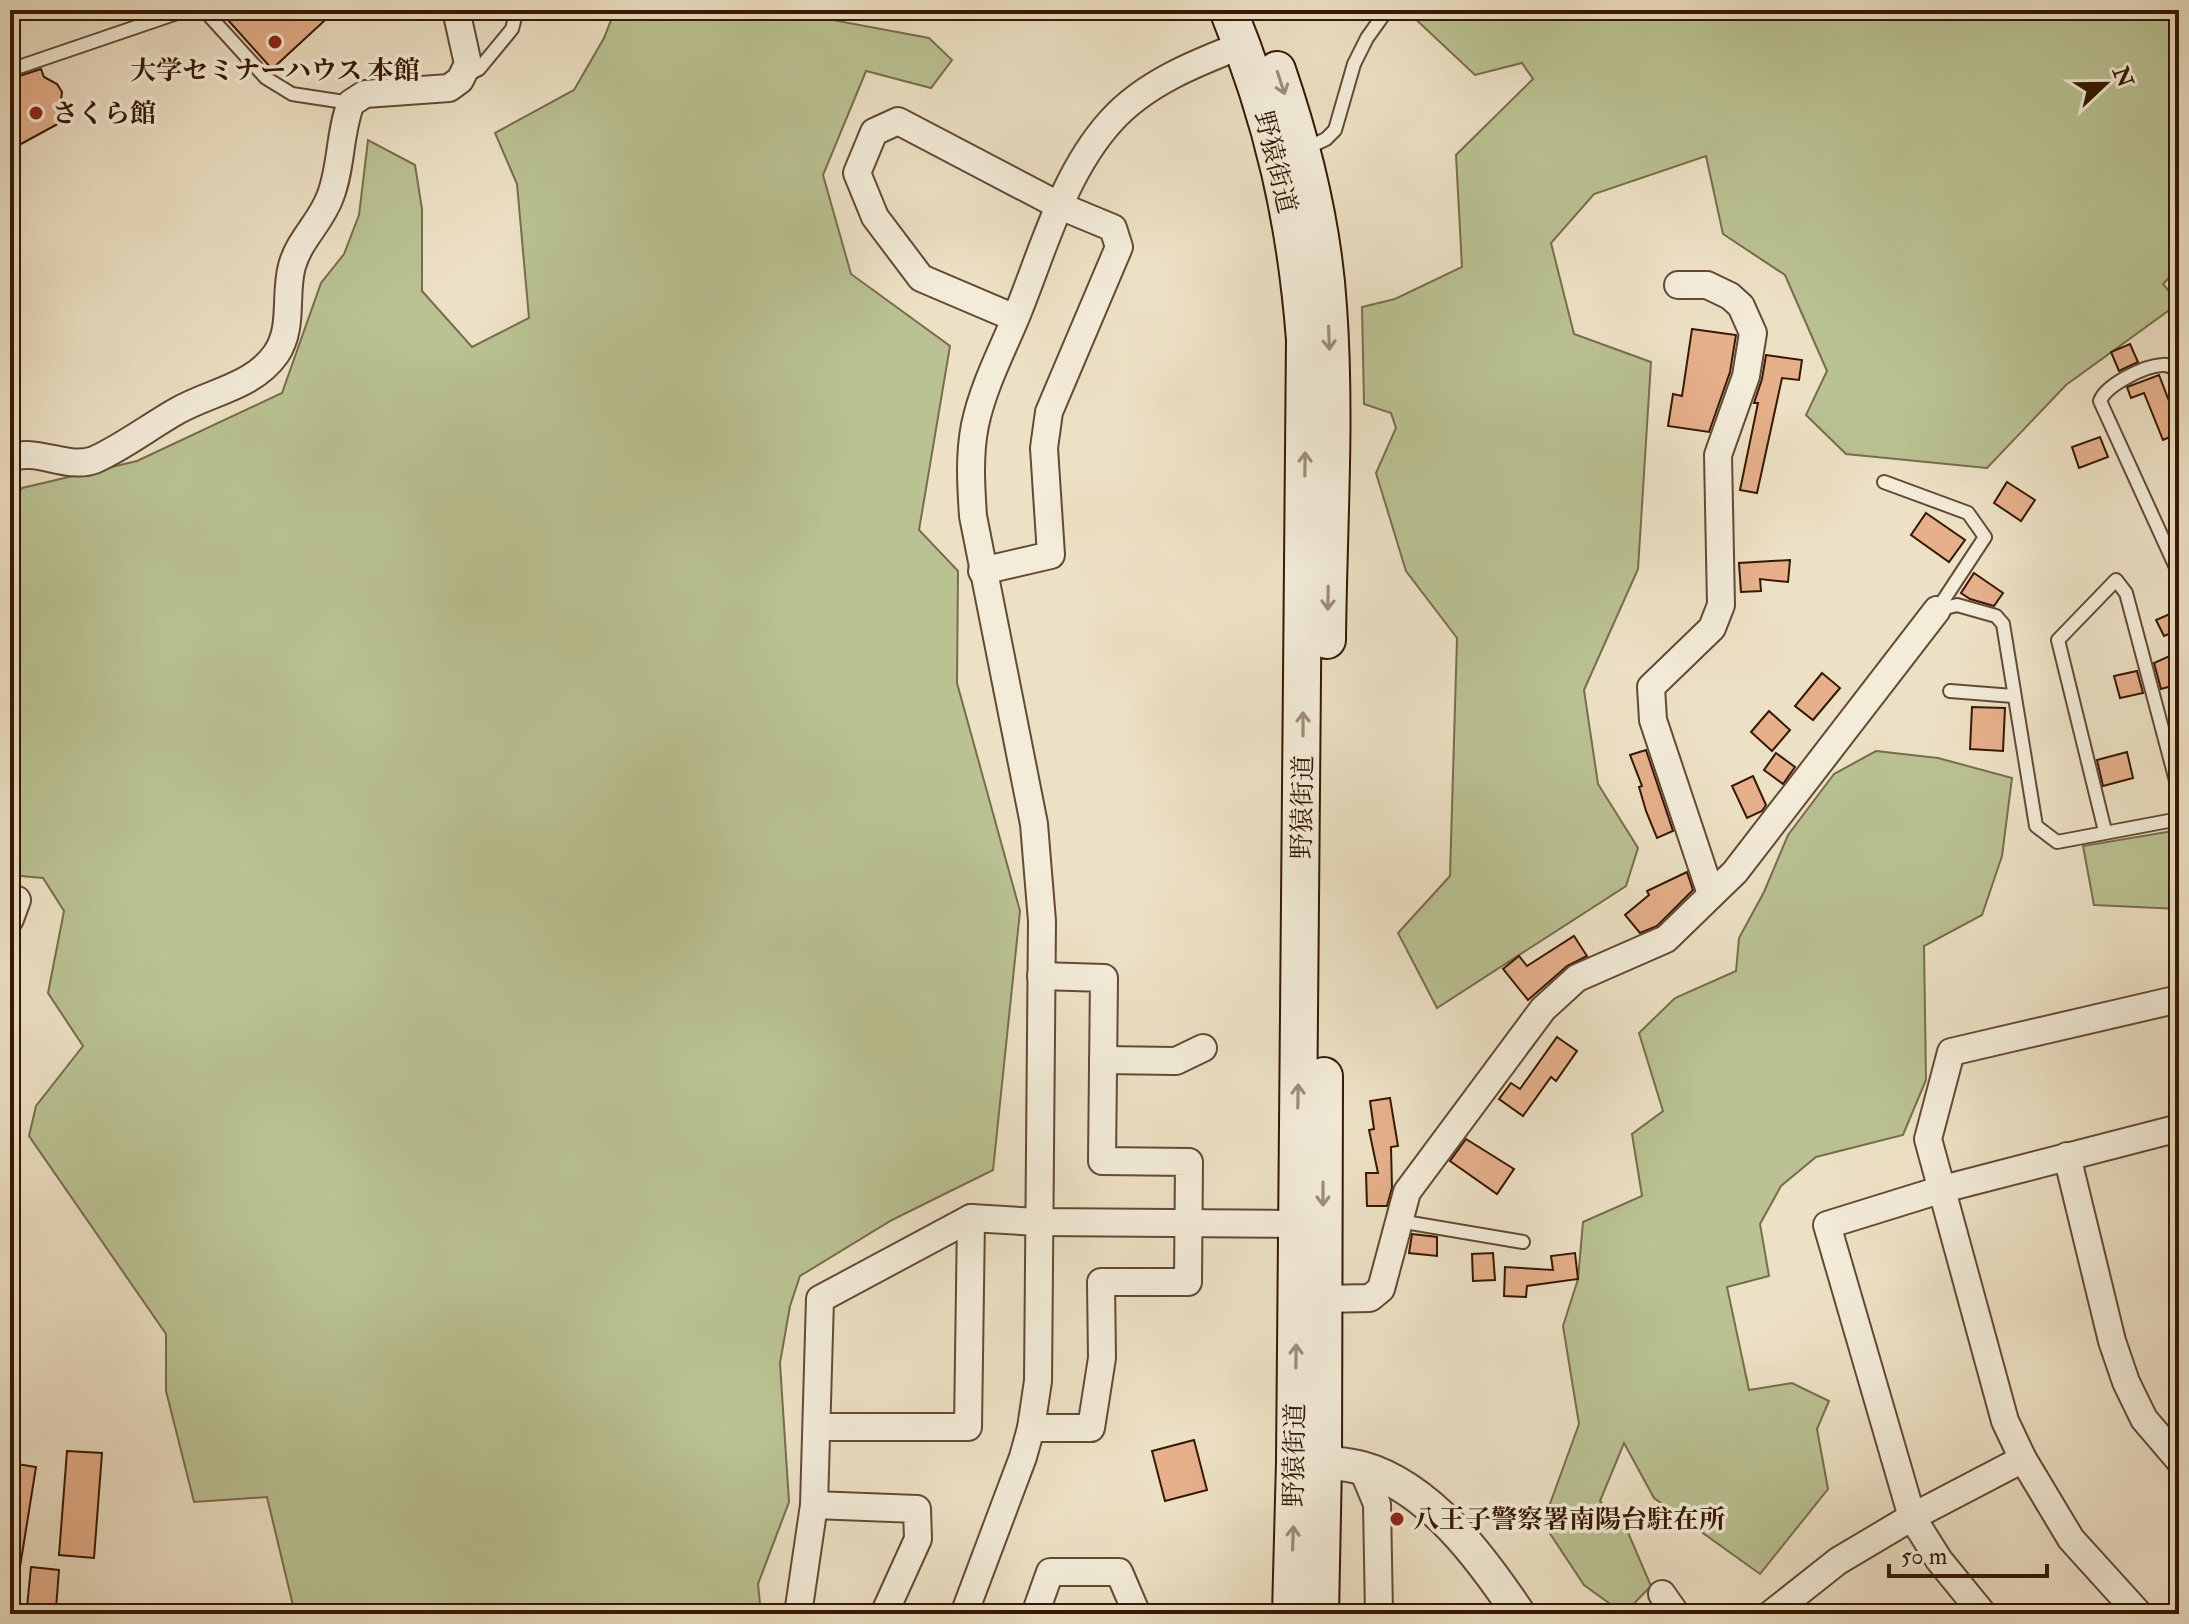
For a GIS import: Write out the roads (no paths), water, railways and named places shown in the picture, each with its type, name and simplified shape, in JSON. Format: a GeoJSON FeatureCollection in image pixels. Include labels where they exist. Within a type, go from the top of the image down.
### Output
{"type":"FeatureCollection","features":[{"type":"Feature","properties":{"kind":"main road","name":"野猿街道"},"geometry":{"type":"LineString","coordinates":[[1228,10],[1263,105],[1287,201],[1296,246],[1305,340],[1297,1224],[1320,1614]]}},
{"type":"Feature","properties":{"kind":"main road","name":"野猿街道"},"geometry":{"type":"LineString","coordinates":[[1254,10],[1302,150],[1314,210],[1328,306],[1331,400],[1322,1299],[1309,1462],[1291,1614]]}},
{"type":"Feature","properties":{"kind":"street"},"geometry":{"type":"LineString","coordinates":[[10,458],[92,461],[182,408],[259,373],[277,353],[286,329],[292,265],[305,238],[323,215],[332,193],[351,103],[365,94],[449,88],[460,80],[468,64],[456,10]]}},
{"type":"Feature","properties":{"kind":"street"},"geometry":{"type":"LineString","coordinates":[[964,1614],[1023,1457],[1038,1381],[1042,921],[1034,824],[973,516],[970,469],[975,426],[985,387],[1060,206],[1089,149],[1113,119],[1142,93],[1242,45]]}},
{"type":"Feature","properties":{"kind":"street"},"geometry":{"type":"LineString","coordinates":[[982,571],[1051,555],[1044,448],[1049,412],[1119,247],[1113,228],[1060,206],[898,121],[874,132],[857,173],[875,217],[921,278],[1015,318]]}},
{"type":"Feature","properties":{"kind":"street"},"geometry":{"type":"LineString","coordinates":[[1678,285],[1707,285],[1730,296],[1741,306],[1753,333],[1746,376],[1718,455],[1721,605],[1712,628],[1651,687],[1653,720],[1711,894]]}},
{"type":"Feature","properties":{"kind":"street"},"geometry":{"type":"LineString","coordinates":[[1322,1299],[1370,1298],[1381,1289],[1407,1192],[1543,1009],[1577,978],[1666,939],[1735,872],[1937,610]]}},
{"type":"Feature","properties":{"kind":"street"},"geometry":{"type":"LineString","coordinates":[[1031,1428],[1091,1428],[1102,1358],[1101,1282],[1188,1282],[1189,1162],[1102,1161],[1104,978],[1041,976]]}},
{"type":"Feature","properties":{"kind":"street"},"geometry":{"type":"LineString","coordinates":[[2139,1614],[2071,1539],[2023,1459],[2005,1421],[1928,1139],[1951,1052],[2179,999]]}},
{"type":"Feature","properties":{"kind":"street"},"geometry":{"type":"LineString","coordinates":[[1103,1060],[1176,1061],[1203,1048]]}},
{"type":"Feature","properties":{"kind":"street"},"geometry":{"type":"LineString","coordinates":[[1983,1614],[1939,1560],[1912,1517],[1827,1225],[1943,1189],[2179,1128]]}},
{"type":"Feature","properties":{"kind":"street"},"geometry":{"type":"LineString","coordinates":[[2067,1156],[2112,1341],[2126,1382],[2144,1419],[2179,1460]]}},
{"type":"Feature","properties":{"kind":"street"},"geometry":{"type":"LineString","coordinates":[[798,1614],[814,1505],[820,1299],[971,1218],[1038,1222],[1297,1224]]}},
{"type":"Feature","properties":{"kind":"street"},"geometry":{"type":"LineString","coordinates":[[818,1427],[968,1427],[971,1218]]}},
{"type":"Feature","properties":{"kind":"street"},"geometry":{"type":"LineString","coordinates":[[1785,1610],[1838,1561],[1912,1517],[2023,1459]]}},
{"type":"Feature","properties":{"kind":"street"},"geometry":{"type":"LineString","coordinates":[[1309,1462],[1362,1468],[1389,1479],[1410,1493],[1452,1528],[1488,1569],[1519,1614]]}},
{"type":"Feature","properties":{"kind":"street"},"geometry":{"type":"LineString","coordinates":[[1362,1468],[1377,1504],[1379,1614]]}},
{"type":"Feature","properties":{"kind":"street"},"geometry":{"type":"LineString","coordinates":[[814,1505],[917,1509],[918,1539],[884,1614]]}},
{"type":"Feature","properties":{"kind":"street"},"geometry":{"type":"LineString","coordinates":[[1035,1614],[1050,1572],[1119,1572],[1137,1614]]}},
{"type":"Feature","properties":{"kind":"lane"},"geometry":{"type":"LineString","coordinates":[[10,70],[186,10]]}},
{"type":"Feature","properties":{"kind":"lane"},"geometry":{"type":"LineString","coordinates":[[204,10],[266,78],[292,94],[351,103]]}},
{"type":"Feature","properties":{"kind":"lane"},"geometry":{"type":"LineString","coordinates":[[460,80],[479,69],[512,29],[517,10]]}},
{"type":"Feature","properties":{"kind":"lane"},"geometry":{"type":"LineString","coordinates":[[1302,150],[1326,139],[1335,130],[1354,64],[1367,38],[1387,10]]}},
{"type":"Feature","properties":{"kind":"lane"},"geometry":{"type":"LineString","coordinates":[[2179,373],[2170,366],[2160,364],[2113,384],[2104,391],[2100,401],[2179,574]]}},
{"type":"Feature","properties":{"kind":"lane"},"geometry":{"type":"LineString","coordinates":[[1884,482],[1968,513],[1985,537],[1937,610]]}},
{"type":"Feature","properties":{"kind":"lane"},"geometry":{"type":"LineString","coordinates":[[2105,831],[2058,640],[2116,580],[2126,593],[2179,792]]}},
{"type":"Feature","properties":{"kind":"lane"},"geometry":{"type":"LineString","coordinates":[[1937,610],[1957,605],[1996,616],[2003,624],[2036,826],[2057,842],[2179,819]]}},
{"type":"Feature","properties":{"kind":"lane"},"geometry":{"type":"LineString","coordinates":[[1950,691],[2013,696]]}},
{"type":"Feature","properties":{"kind":"lane"},"geometry":{"type":"LineString","coordinates":[[1399,1221],[1523,1242]]}},
{"type":"Feature","properties":{"kind":"place","name":"大学セミナーハウス 本館"},"geometry":{"type":"Point","coordinates":[275,42]}},
{"type":"Feature","properties":{"kind":"place","name":"さくら館"},"geometry":{"type":"Point","coordinates":[36,113]}},
{"type":"Feature","properties":{"kind":"place","name":"八王子警察署南陽台駐在所"},"geometry":{"type":"Point","coordinates":[1397,1519]}}]}
